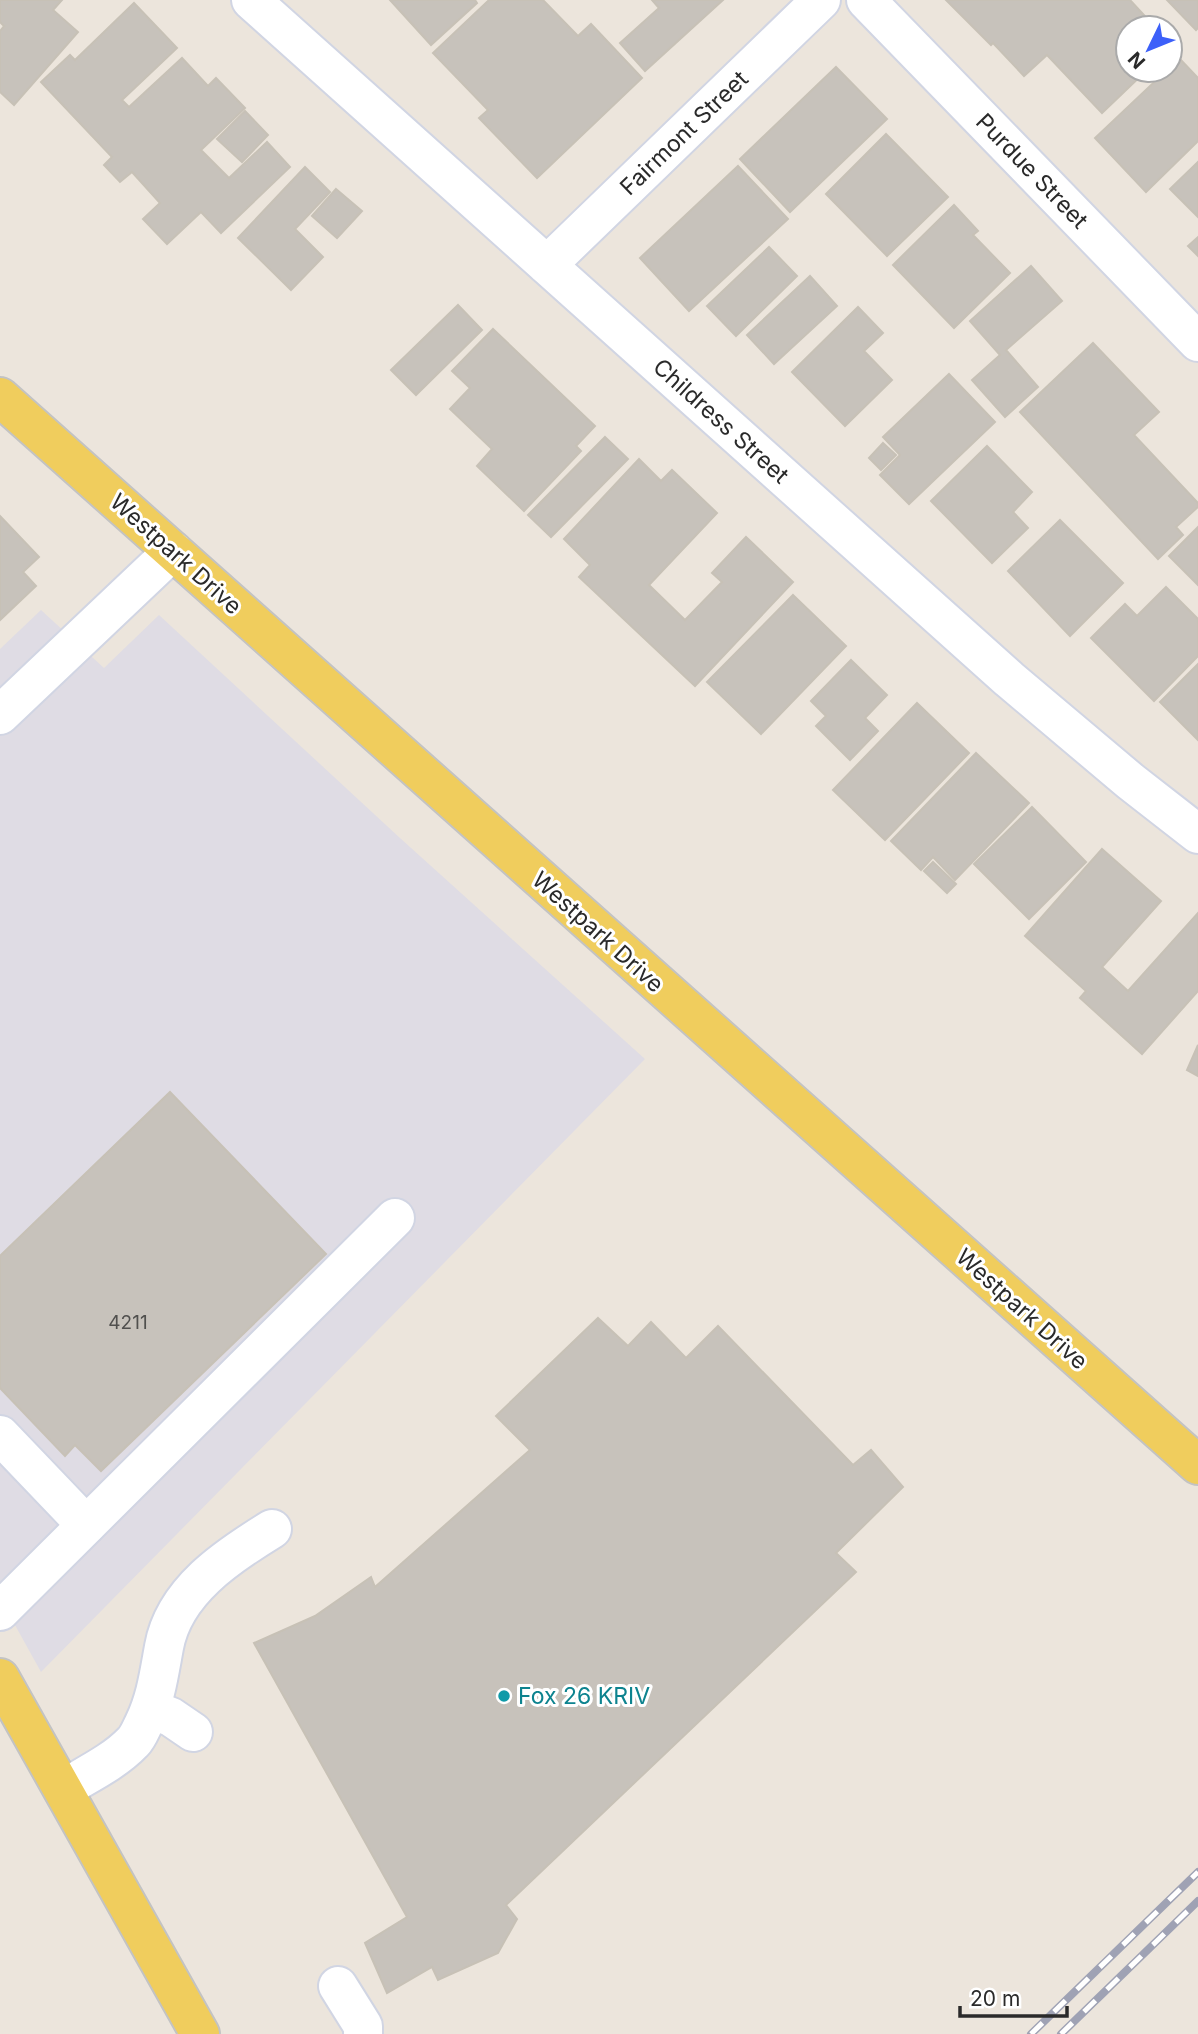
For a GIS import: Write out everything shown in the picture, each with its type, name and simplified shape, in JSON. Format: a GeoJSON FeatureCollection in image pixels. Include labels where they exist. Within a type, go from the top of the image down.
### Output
{"type":"FeatureCollection","features":[{"type":"Feature","properties":{"kind":"main road","name":"Westpark Drive"},"geometry":{"type":"LineString","coordinates":[[2,403],[173,551],[1198,1465]]}},
{"type":"Feature","properties":{"kind":"main road"},"geometry":{"type":"LineString","coordinates":[[0,1678],[200,2034]]}},
{"type":"Feature","properties":{"kind":"street","name":"Childress Street"},"geometry":{"type":"LineString","coordinates":[[251,0],[1009,679],[1130,781],[1198,834]]}},
{"type":"Feature","properties":{"kind":"street","name":"Fairmont Street"},"geometry":{"type":"LineString","coordinates":[[547,265],[821,0]]}},
{"type":"Feature","properties":{"kind":"street","name":"Purdue Street"},"geometry":{"type":"LineString","coordinates":[[866,0],[1198,342]]}},
{"type":"Feature","properties":{"kind":"street"},"geometry":{"type":"LineString","coordinates":[[0,715],[173,551]]}},
{"type":"Feature","properties":{"kind":"street"},"geometry":{"type":"LineString","coordinates":[[0,1611],[396,1219]]}},
{"type":"Feature","properties":{"kind":"street"},"geometry":{"type":"LineString","coordinates":[[0,1435],[86,1525]]}},
{"type":"Feature","properties":{"kind":"street"},"geometry":{"type":"LineString","coordinates":[[62,1789],[108,1762],[135,1740],[151,1709],[159,1682],[164,1643],[179,1609],[198,1581],[272,1529]]}},
{"type":"Feature","properties":{"kind":"street"},"geometry":{"type":"LineString","coordinates":[[151,1709],[171,1717],[192,1732]]}},
{"type":"Feature","properties":{"kind":"street"},"geometry":{"type":"LineString","coordinates":[[338,1986],[363,2026],[363,2034]]}},
{"type":"Feature","properties":{"kind":"shaded area"},"geometry":{"type":"Polygon","coordinates":[[[41,610],[104,668],[159,615],[645,1059],[41,1672],[0,1598],[0,649],[41,610]]]}},
{"type":"Feature","properties":{"kind":"building"},"geometry":{"type":"Polygon","coordinates":[[[0,0],[62,0],[53,10],[78,32],[14,105],[0,92],[0,31],[4,26],[0,22],[0,0]]]}},
{"type":"Feature","properties":{"kind":"building"},"geometry":{"type":"Polygon","coordinates":[[[390,0],[475,0],[477,3],[431,45],[390,0]]]}},
{"type":"Feature","properties":{"kind":"building"},"geometry":{"type":"Polygon","coordinates":[[[489,0],[543,0],[578,36],[591,24],[642,78],[537,178],[479,118],[488,110],[433,53],[489,0]]]}},
{"type":"Feature","properties":{"kind":"building"},"geometry":{"type":"Polygon","coordinates":[[[652,0],[723,0],[645,71],[620,43],[659,8],[652,0]]]}},
{"type":"Feature","properties":{"kind":"building"},"geometry":{"type":"Polygon","coordinates":[[[946,0],[1130,0],[1143,14],[1114,14],[1114,84],[1132,84],[1102,113],[1047,55],[1024,76],[993,43],[991,45],[946,0]]]}},
{"type":"Feature","properties":{"kind":"building"},"geometry":{"type":"Polygon","coordinates":[[[1167,0],[1198,0],[1198,28],[1196,30],[1184,18],[1184,14],[1181,14],[1167,0]]]}},
{"type":"Feature","properties":{"kind":"building"},"geometry":{"type":"Polygon","coordinates":[[[134,3],[177,48],[122,100],[129,107],[182,58],[208,86],[216,78],[245,108],[201,150],[229,178],[267,142],[290,167],[221,233],[201,212],[167,244],[143,219],[160,203],[132,172],[120,182],[104,165],[112,157],[41,82],[70,55],[75,60],[134,3]]]}},
{"type":"Feature","properties":{"kind":"building"},"geometry":{"type":"Polygon","coordinates":[[[1184,63],[1198,78],[1198,141],[1146,192],[1095,138],[1152,84],[1184,84],[1184,63]]]}},
{"type":"Feature","properties":{"kind":"building"},"geometry":{"type":"Polygon","coordinates":[[[836,67],[887,119],[790,212],[740,159],[836,67]]]}},
{"type":"Feature","properties":{"kind":"building"},"geometry":{"type":"Polygon","coordinates":[[[245,111],[268,135],[242,162],[217,139],[245,111]]]}},
{"type":"Feature","properties":{"kind":"building"},"geometry":{"type":"Polygon","coordinates":[[[886,134],[948,197],[887,256],[826,194],[886,134]]]}},
{"type":"Feature","properties":{"kind":"building"},"geometry":{"type":"Polygon","coordinates":[[[1198,162],[1198,217],[1170,189],[1198,162]]]}},
{"type":"Feature","properties":{"kind":"building"},"geometry":{"type":"Polygon","coordinates":[[[738,166],[788,219],[689,311],[640,258],[738,166]]]}},
{"type":"Feature","properties":{"kind":"building"},"geometry":{"type":"Polygon","coordinates":[[[305,167],[330,192],[295,229],[323,257],[291,290],[238,238],[305,167]]]}},
{"type":"Feature","properties":{"kind":"building"},"geometry":{"type":"Polygon","coordinates":[[[336,189],[362,211],[337,238],[312,216],[336,189]]]}},
{"type":"Feature","properties":{"kind":"building"},"geometry":{"type":"Polygon","coordinates":[[[954,205],[978,231],[973,235],[1010,273],[954,328],[893,265],[954,205]]]}},
{"type":"Feature","properties":{"kind":"building"},"geometry":{"type":"Polygon","coordinates":[[[1198,237],[1198,256],[1188,246],[1198,237]]]}},
{"type":"Feature","properties":{"kind":"building"},"geometry":{"type":"Polygon","coordinates":[[[769,247],[797,276],[736,336],[707,306],[769,247]]]}},
{"type":"Feature","properties":{"kind":"building"},"geometry":{"type":"Polygon","coordinates":[[[1031,266],[1062,301],[1006,350],[1038,387],[1005,417],[972,380],[1000,355],[970,321],[1031,266]]]}},
{"type":"Feature","properties":{"kind":"building"},"geometry":{"type":"Polygon","coordinates":[[[810,276],[837,306],[774,364],[747,335],[810,276]]]}},
{"type":"Feature","properties":{"kind":"building"},"geometry":{"type":"Polygon","coordinates":[[[458,305],[482,330],[416,395],[391,370],[458,305]]]}},
{"type":"Feature","properties":{"kind":"building"},"geometry":{"type":"Polygon","coordinates":[[[858,307],[883,333],[864,351],[892,380],[845,426],[792,372],[858,307]]]}},
{"type":"Feature","properties":{"kind":"building"},"geometry":{"type":"Polygon","coordinates":[[[493,329],[595,426],[576,446],[581,451],[524,511],[477,466],[492,449],[450,409],[470,388],[452,371],[493,329]]]}},
{"type":"Feature","properties":{"kind":"building"},"geometry":{"type":"Polygon","coordinates":[[[1093,343],[1159,412],[1134,435],[1198,503],[1198,507],[1176,527],[1183,535],[1158,559],[1020,412],[1093,343]]]}},
{"type":"Feature","properties":{"kind":"building"},"geometry":{"type":"Polygon","coordinates":[[[949,374],[995,422],[909,504],[880,475],[900,455],[883,437],[949,374]]]}},
{"type":"Feature","properties":{"kind":"building"},"geometry":{"type":"Polygon","coordinates":[[[605,437],[628,459],[551,537],[528,515],[605,437]]]}},
{"type":"Feature","properties":{"kind":"building"},"geometry":{"type":"Polygon","coordinates":[[[883,443],[896,455],[881,470],[869,458],[883,443]]]}},
{"type":"Feature","properties":{"kind":"building"},"geometry":{"type":"Polygon","coordinates":[[[987,446],[1032,492],[1013,512],[1028,528],[992,563],[931,501],[987,446]]]}},
{"type":"Feature","properties":{"kind":"building"},"geometry":{"type":"Polygon","coordinates":[[[639,459],[661,481],[672,470],[717,513],[649,585],[685,620],[722,582],[712,573],[746,537],[793,582],[695,686],[579,577],[590,565],[564,539],[639,459]]]}},
{"type":"Feature","properties":{"kind":"building"},"geometry":{"type":"Polygon","coordinates":[[[0,516],[39,557],[23,572],[36,586],[0,620],[0,516]]]}},
{"type":"Feature","properties":{"kind":"building"},"geometry":{"type":"Polygon","coordinates":[[[1060,520],[1123,583],[1070,636],[1008,571],[1060,520]]]}},
{"type":"Feature","properties":{"kind":"building"},"geometry":{"type":"Polygon","coordinates":[[[1198,527],[1198,585],[1169,556],[1198,527]]]}},
{"type":"Feature","properties":{"kind":"building"},"geometry":{"type":"Polygon","coordinates":[[[1166,587],[1198,619],[1198,656],[1154,701],[1091,638],[1125,604],[1137,616],[1166,587]]]}},
{"type":"Feature","properties":{"kind":"building"},"geometry":{"type":"Polygon","coordinates":[[[793,595],[846,646],[761,734],[707,682],[793,595]]]}},
{"type":"Feature","properties":{"kind":"building"},"geometry":{"type":"Polygon","coordinates":[[[851,660],[887,695],[865,718],[878,731],[850,760],[816,726],[826,716],[811,701],[851,660]]]}},
{"type":"Feature","properties":{"kind":"building"},"geometry":{"type":"Polygon","coordinates":[[[1198,664],[1198,740],[1160,702],[1198,664]]]}},
{"type":"Feature","properties":{"kind":"building"},"geometry":{"type":"Polygon","coordinates":[[[917,703],[969,753],[885,840],[833,790],[917,703]]]}},
{"type":"Feature","properties":{"kind":"building"},"geometry":{"type":"Polygon","coordinates":[[[976,753],[1029,803],[955,880],[933,857],[921,870],[891,841],[976,753]]]}},
{"type":"Feature","properties":{"kind":"building"},"geometry":{"type":"Polygon","coordinates":[[[1032,807],[1086,862],[1029,919],[974,864],[1032,807]]]}},
{"type":"Feature","properties":{"kind":"building"},"geometry":{"type":"Polygon","coordinates":[[[1102,849],[1161,901],[1102,967],[1128,991],[1198,913],[1198,991],[1142,1054],[1080,998],[1086,991],[1025,936],[1102,849]]]}},
{"type":"Feature","properties":{"kind":"building"},"geometry":{"type":"Polygon","coordinates":[[[933,862],[956,884],[947,893],[924,871],[933,862]]]}},
{"type":"Feature","properties":{"kind":"building"},"geometry":{"type":"Polygon","coordinates":[[[1198,1045],[1198,1076],[1187,1070],[1198,1045]]]}},
{"type":"Feature","properties":{"kind":"building"},"geometry":{"type":"Polygon","coordinates":[[[170,1092],[326,1254],[101,1471],[75,1445],[65,1456],[0,1388],[0,1256],[170,1092]]]}},
{"type":"Feature","properties":{"kind":"building","name":"Fox 26 KRIV"},"geometry":{"type":"Polygon","coordinates":[[[598,1318],[628,1346],[651,1322],[686,1358],[718,1326],[853,1465],[871,1450],[903,1487],[836,1553],[856,1572],[506,1905],[517,1919],[498,1953],[438,1980],[432,1967],[387,1993],[365,1943],[407,1917],[254,1643],[315,1616],[371,1577],[375,1587],[530,1450],[496,1416],[598,1318]]]}},
{"type":"Feature","properties":{"kind":"railway"},"geometry":{"type":"LineString","coordinates":[[1031,2034],[1198,1872]]}},
{"type":"Feature","properties":{"kind":"railway"},"geometry":{"type":"LineString","coordinates":[[1061,2034],[1198,1901]]}},
{"type":"Feature","properties":{"kind":"place","name":"Fox 26 KRIV"},"geometry":{"type":"Point","coordinates":[504,1696]}}]}
